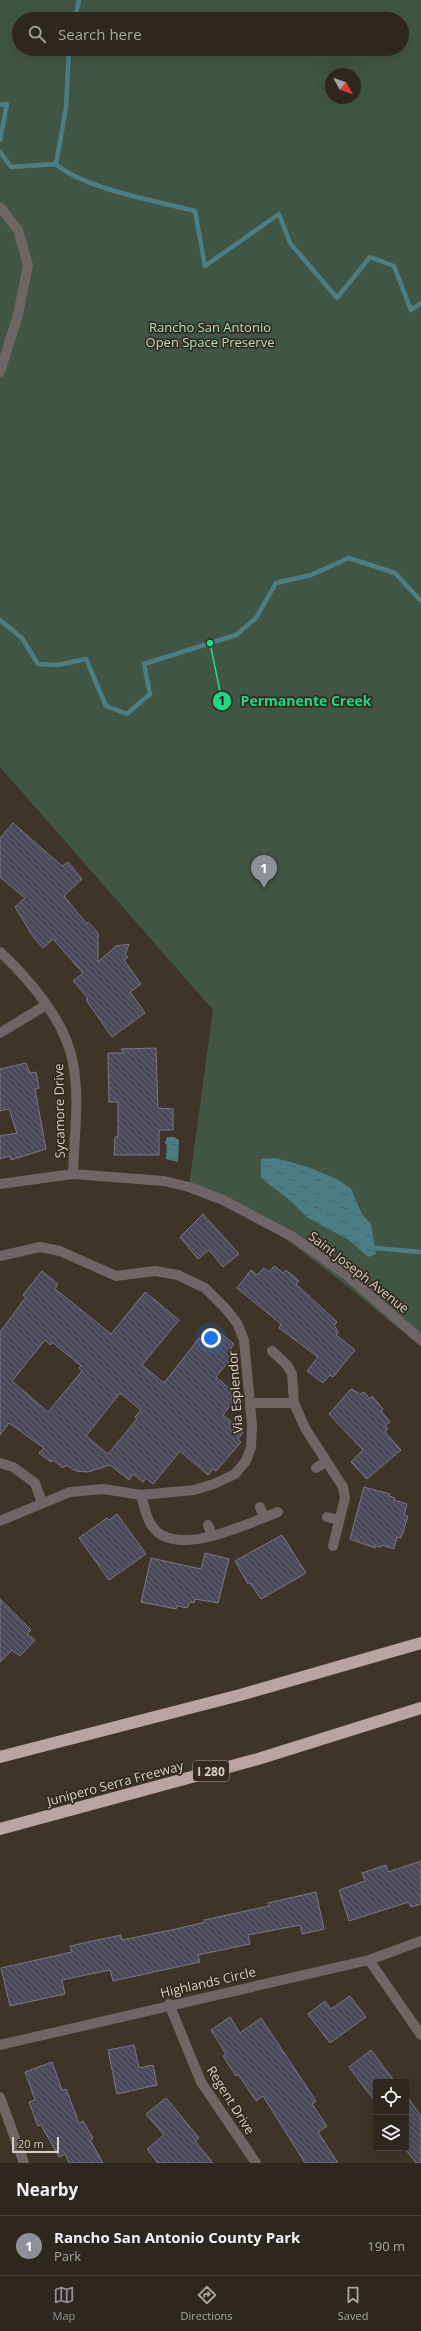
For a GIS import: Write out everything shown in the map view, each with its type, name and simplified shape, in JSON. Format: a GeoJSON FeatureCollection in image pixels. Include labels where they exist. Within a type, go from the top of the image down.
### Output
{"type":"FeatureCollection","features":[{"type":"Feature","properties":{"kind":"highway"},"geometry":{"type":"LineString","coordinates":[[0,1757],[240,1695],[421,1643]]}},
{"type":"Feature","properties":{"kind":"highway","name":"Junipero Serra Freeway"},"geometry":{"type":"LineString","coordinates":[[0,1829],[258,1759],[421,1708]]}},
{"type":"Feature","properties":{"kind":"street"},"geometry":{"type":"LineString","coordinates":[[0,207],[18,230],[28,265],[18,315],[0,372]]}},
{"type":"Feature","properties":{"kind":"street","name":"Sycamore Drive"},"geometry":{"type":"LineString","coordinates":[[0,952],[30,982],[46,1005],[61,1031],[73,1063],[75,1099],[73,1174]]}},
{"type":"Feature","properties":{"kind":"street"},"geometry":{"type":"LineString","coordinates":[[0,1033],[46,1005]]}},
{"type":"Feature","properties":{"kind":"street","name":"Saint Joseph Avenue"},"geometry":{"type":"LineString","coordinates":[[0,1184],[73,1174],[164,1181],[189,1187],[223,1200],[275,1226],[327,1260],[421,1340]]}},
{"type":"Feature","properties":{"kind":"street","name":"Via Esplendor"},"geometry":{"type":"LineString","coordinates":[[0,1256],[40,1247],[60,1251],[116,1276],[155,1270],[194,1281],[217,1298],[237,1323],[244,1340],[251,1403],[250,1447],[246,1461],[235,1474],[214,1484],[194,1490],[141,1495],[92,1489],[70,1492],[0,1521]]}},
{"type":"Feature","properties":{"kind":"street"},"geometry":{"type":"LineString","coordinates":[[272,1351],[287,1365],[292,1374],[294,1403],[305,1428],[343,1487],[345,1498],[333,1546]]}},
{"type":"Feature","properties":{"kind":"street"},"geometry":{"type":"LineString","coordinates":[[251,1403],[294,1403]]}},
{"type":"Feature","properties":{"kind":"street"},"geometry":{"type":"LineString","coordinates":[[316,1468],[326,1462]]}},
{"type":"Feature","properties":{"kind":"street"},"geometry":{"type":"LineString","coordinates":[[0,1463],[13,1467],[35,1483],[42,1503]]}},
{"type":"Feature","properties":{"kind":"street"},"geometry":{"type":"LineString","coordinates":[[141,1495],[151,1526],[160,1534],[171,1539],[184,1541],[212,1535],[278,1512]]}},
{"type":"Feature","properties":{"kind":"street"},"geometry":{"type":"LineString","coordinates":[[260,1507],[264,1517]]}},
{"type":"Feature","properties":{"kind":"street"},"geometry":{"type":"LineString","coordinates":[[327,1516],[339,1520]]}},
{"type":"Feature","properties":{"kind":"street"},"geometry":{"type":"LineString","coordinates":[[208,1524],[212,1535]]}},
{"type":"Feature","properties":{"kind":"street","name":"Highlands Circle"},"geometry":{"type":"LineString","coordinates":[[0,2045],[169,2004],[369,1960],[421,1941]]}},
{"type":"Feature","properties":{"kind":"street"},"geometry":{"type":"LineString","coordinates":[[369,1960],[421,2035]]}},
{"type":"Feature","properties":{"kind":"street","name":"Regent Drive"},"geometry":{"type":"LineString","coordinates":[[169,2004],[201,2082],[256,2163]]}},
{"type":"Feature","properties":{"kind":"street"},"geometry":{"type":"LineString","coordinates":[[0,2097],[24,2163]]}},
{"type":"Feature","properties":{"kind":"green space","name":"Rancho San Antonio Open Space Preserve"},"geometry":{"type":"Polygon","coordinates":[[[0,0],[421,0],[421,1347],[347,1286],[282,1236],[189,1186],[213,1010],[0,767],[0,0]]]}},
{"type":"Feature","properties":{"kind":"water"},"geometry":{"type":"Polygon","coordinates":[[[167,1137],[174,1137],[179,1140],[178,1162],[166,1159],[167,1145],[165,1143],[167,1137]]]}},
{"type":"Feature","properties":{"kind":"water"},"geometry":{"type":"Polygon","coordinates":[[[276,1158],[308,1167],[339,1180],[351,1189],[362,1214],[371,1224],[376,1254],[368,1257],[349,1240],[308,1218],[291,1201],[261,1178],[261,1159],[276,1158]]]}},
{"type":"Feature","properties":{"kind":"building"},"geometry":{"type":"Polygon","coordinates":[[[13,823],[62,866],[68,862],[82,879],[64,896],[87,924],[88,922],[98,933],[98,962],[116,946],[129,944],[125,955],[128,957],[124,960],[141,984],[130,992],[145,1013],[112,1037],[86,1000],[88,998],[73,981],[83,973],[53,939],[43,948],[34,938],[15,907],[25,898],[0,877],[0,838],[13,823]]]}},
{"type":"Feature","properties":{"kind":"building"},"geometry":{"type":"Polygon","coordinates":[[[156,1048],[158,1108],[173,1109],[173,1130],[159,1130],[159,1155],[114,1155],[115,1137],[118,1137],[118,1102],[109,1102],[108,1053],[124,1053],[121,1049],[156,1048]]]}},
{"type":"Feature","properties":{"kind":"building"},"geometry":{"type":"Polygon","coordinates":[[[26,1063],[30,1073],[36,1072],[39,1088],[35,1089],[46,1149],[11,1160],[10,1156],[0,1159],[0,1136],[17,1133],[9,1109],[0,1111],[0,1069],[26,1063]]]}},
{"type":"Feature","properties":{"kind":"building"},"geometry":{"type":"Polygon","coordinates":[[[203,1214],[239,1254],[223,1267],[209,1250],[198,1259],[180,1237],[203,1214]]]}},
{"type":"Feature","properties":{"kind":"building"},"geometry":{"type":"Polygon","coordinates":[[[274,1266],[283,1273],[286,1270],[299,1281],[296,1284],[337,1322],[334,1325],[338,1332],[336,1335],[355,1350],[333,1377],[330,1375],[323,1383],[307,1371],[318,1357],[279,1328],[281,1324],[237,1288],[251,1270],[257,1275],[264,1268],[269,1272],[274,1266]]]}},
{"type":"Feature","properties":{"kind":"building"},"geometry":{"type":"Polygon","coordinates":[[[42,1271],[58,1284],[55,1289],[111,1334],[145,1292],[179,1320],[142,1365],[164,1383],[199,1338],[209,1347],[220,1333],[234,1344],[229,1351],[234,1355],[216,1377],[235,1393],[231,1398],[234,1401],[223,1415],[243,1432],[238,1439],[241,1442],[216,1471],[213,1469],[208,1475],[180,1451],[153,1484],[146,1478],[143,1482],[133,1474],[129,1480],[110,1465],[88,1472],[76,1471],[66,1465],[63,1468],[53,1460],[51,1462],[39,1453],[44,1448],[9,1423],[0,1435],[0,1332],[26,1297],[23,1295],[42,1271]],[[45,1340],[12,1381],[48,1412],[82,1371],[79,1368],[81,1366],[52,1342],[50,1345],[45,1340]],[[120,1393],[86,1436],[108,1454],[137,1419],[135,1417],[141,1410],[120,1393]]]}},
{"type":"Feature","properties":{"kind":"building"},"geometry":{"type":"Polygon","coordinates":[[[351,1389],[360,1394],[364,1392],[370,1399],[372,1396],[383,1409],[381,1411],[390,1422],[385,1426],[388,1429],[385,1432],[401,1450],[367,1479],[351,1462],[363,1450],[329,1414],[351,1389]]]}},
{"type":"Feature","properties":{"kind":"building"},"geometry":{"type":"Polygon","coordinates":[[[364,1487],[390,1494],[389,1496],[395,1498],[394,1500],[407,1504],[404,1515],[408,1516],[401,1538],[397,1537],[394,1549],[382,1545],[381,1547],[375,1546],[375,1548],[350,1539],[364,1487]]]}},
{"type":"Feature","properties":{"kind":"building"},"geometry":{"type":"Polygon","coordinates":[[[117,1514],[146,1554],[109,1580],[79,1538],[107,1518],[109,1520],[117,1514]]]}},
{"type":"Feature","properties":{"kind":"building"},"geometry":{"type":"Polygon","coordinates":[[[282,1535],[306,1573],[261,1599],[250,1583],[248,1584],[235,1561],[282,1535]]]}},
{"type":"Feature","properties":{"kind":"building"},"geometry":{"type":"Polygon","coordinates":[[[205,1553],[229,1559],[218,1603],[195,1599],[194,1603],[190,1602],[187,1608],[177,1606],[176,1609],[141,1602],[151,1558],[201,1569],[205,1553]]]}},
{"type":"Feature","properties":{"kind":"building"},"geometry":{"type":"Polygon","coordinates":[[[0,1599],[31,1630],[27,1634],[35,1640],[20,1656],[12,1650],[0,1662],[0,1599]]]}},
{"type":"Feature","properties":{"kind":"building"},"geometry":{"type":"Polygon","coordinates":[[[421,1861],[421,1904],[411,1907],[409,1902],[349,1921],[339,1890],[365,1881],[362,1873],[386,1865],[388,1872],[421,1861]]]}},
{"type":"Feature","properties":{"kind":"building"},"geometry":{"type":"Polygon","coordinates":[[[316,1892],[324,1929],[302,1934],[300,1925],[248,1935],[250,1944],[198,1955],[200,1962],[113,1981],[110,1970],[62,1980],[65,1994],[10,2006],[1,1968],[72,1952],[70,1946],[121,1935],[122,1940],[176,1929],[205,1922],[204,1920],[269,1906],[268,1903],[316,1892]]]}},
{"type":"Feature","properties":{"kind":"building"},"geometry":{"type":"Polygon","coordinates":[[[350,1996],[366,2017],[330,2043],[308,2014],[325,2001],[331,2009],[350,1996]]]}},
{"type":"Feature","properties":{"kind":"building"},"geometry":{"type":"Polygon","coordinates":[[[230,2017],[240,2033],[261,2018],[316,2101],[312,2104],[327,2126],[318,2132],[338,2163],[305,2163],[263,2096],[256,2101],[238,2074],[236,2076],[223,2056],[226,2054],[211,2030],[230,2017]]]}},
{"type":"Feature","properties":{"kind":"building"},"geometry":{"type":"Polygon","coordinates":[[[134,2045],[139,2068],[153,2065],[157,2085],[117,2094],[108,2050],[134,2045]]]}},
{"type":"Feature","properties":{"kind":"building"},"geometry":{"type":"Polygon","coordinates":[[[371,2050],[393,2079],[373,2079],[373,2099],[349,2067],[371,2050]]]}},
{"type":"Feature","properties":{"kind":"building"},"geometry":{"type":"Polygon","coordinates":[[[52,2062],[62,2090],[66,2089],[79,2123],[83,2121],[93,2138],[90,2140],[103,2163],[69,2163],[65,2154],[59,2157],[41,2125],[38,2126],[29,2102],[35,2100],[25,2072],[52,2062]]]}},
{"type":"Feature","properties":{"kind":"building"},"geometry":{"type":"Polygon","coordinates":[[[166,2098],[199,2138],[195,2141],[213,2163],[158,2163],[147,2149],[164,2135],[146,2114],[166,2098]]]}},
{"type":"Feature","properties":{"kind":"building"},"geometry":{"type":"Polygon","coordinates":[[[409,2099],[421,2116],[421,2163],[416,2163],[407,2151],[409,2151],[409,2099]]]}},
{"type":"Feature","properties":{"kind":"waterway"},"geometry":{"type":"LineString","coordinates":[[76,12],[79,0]]}},
{"type":"Feature","properties":{"kind":"waterway"},"geometry":{"type":"LineString","coordinates":[[56,164],[66,108],[69,56]]}},
{"type":"Feature","properties":{"kind":"waterway"},"geometry":{"type":"LineString","coordinates":[[0,105],[7,104],[0,140]]}},
{"type":"Feature","properties":{"kind":"waterway"},"geometry":{"type":"LineString","coordinates":[[0,152],[11,167],[56,164],[68,173],[102,187],[142,199],[195,211],[205,266],[279,214],[290,243],[337,298],[370,257],[394,266],[411,310],[421,303]]}},
{"type":"Feature","properties":{"kind":"waterway"},"geometry":{"type":"LineString","coordinates":[[0,620],[22,638],[38,664],[58,665],[86,659],[106,706],[127,714],[150,694],[144,664],[236,635],[256,618],[276,583],[311,575],[349,558],[395,573],[421,601]]}},
{"type":"Feature","properties":{"kind":"waterway"},"geometry":{"type":"LineString","coordinates":[[375,1248],[420,1252]]}},
{"type":"Feature","properties":{"kind":"place","name":"Permanente Creek"},"geometry":{"type":"Point","coordinates":[210,643]}},
{"type":"Feature","properties":{"kind":"place","name":"Rancho San Antonio County Park"},"geometry":{"type":"Point","coordinates":[264,888]}}]}
